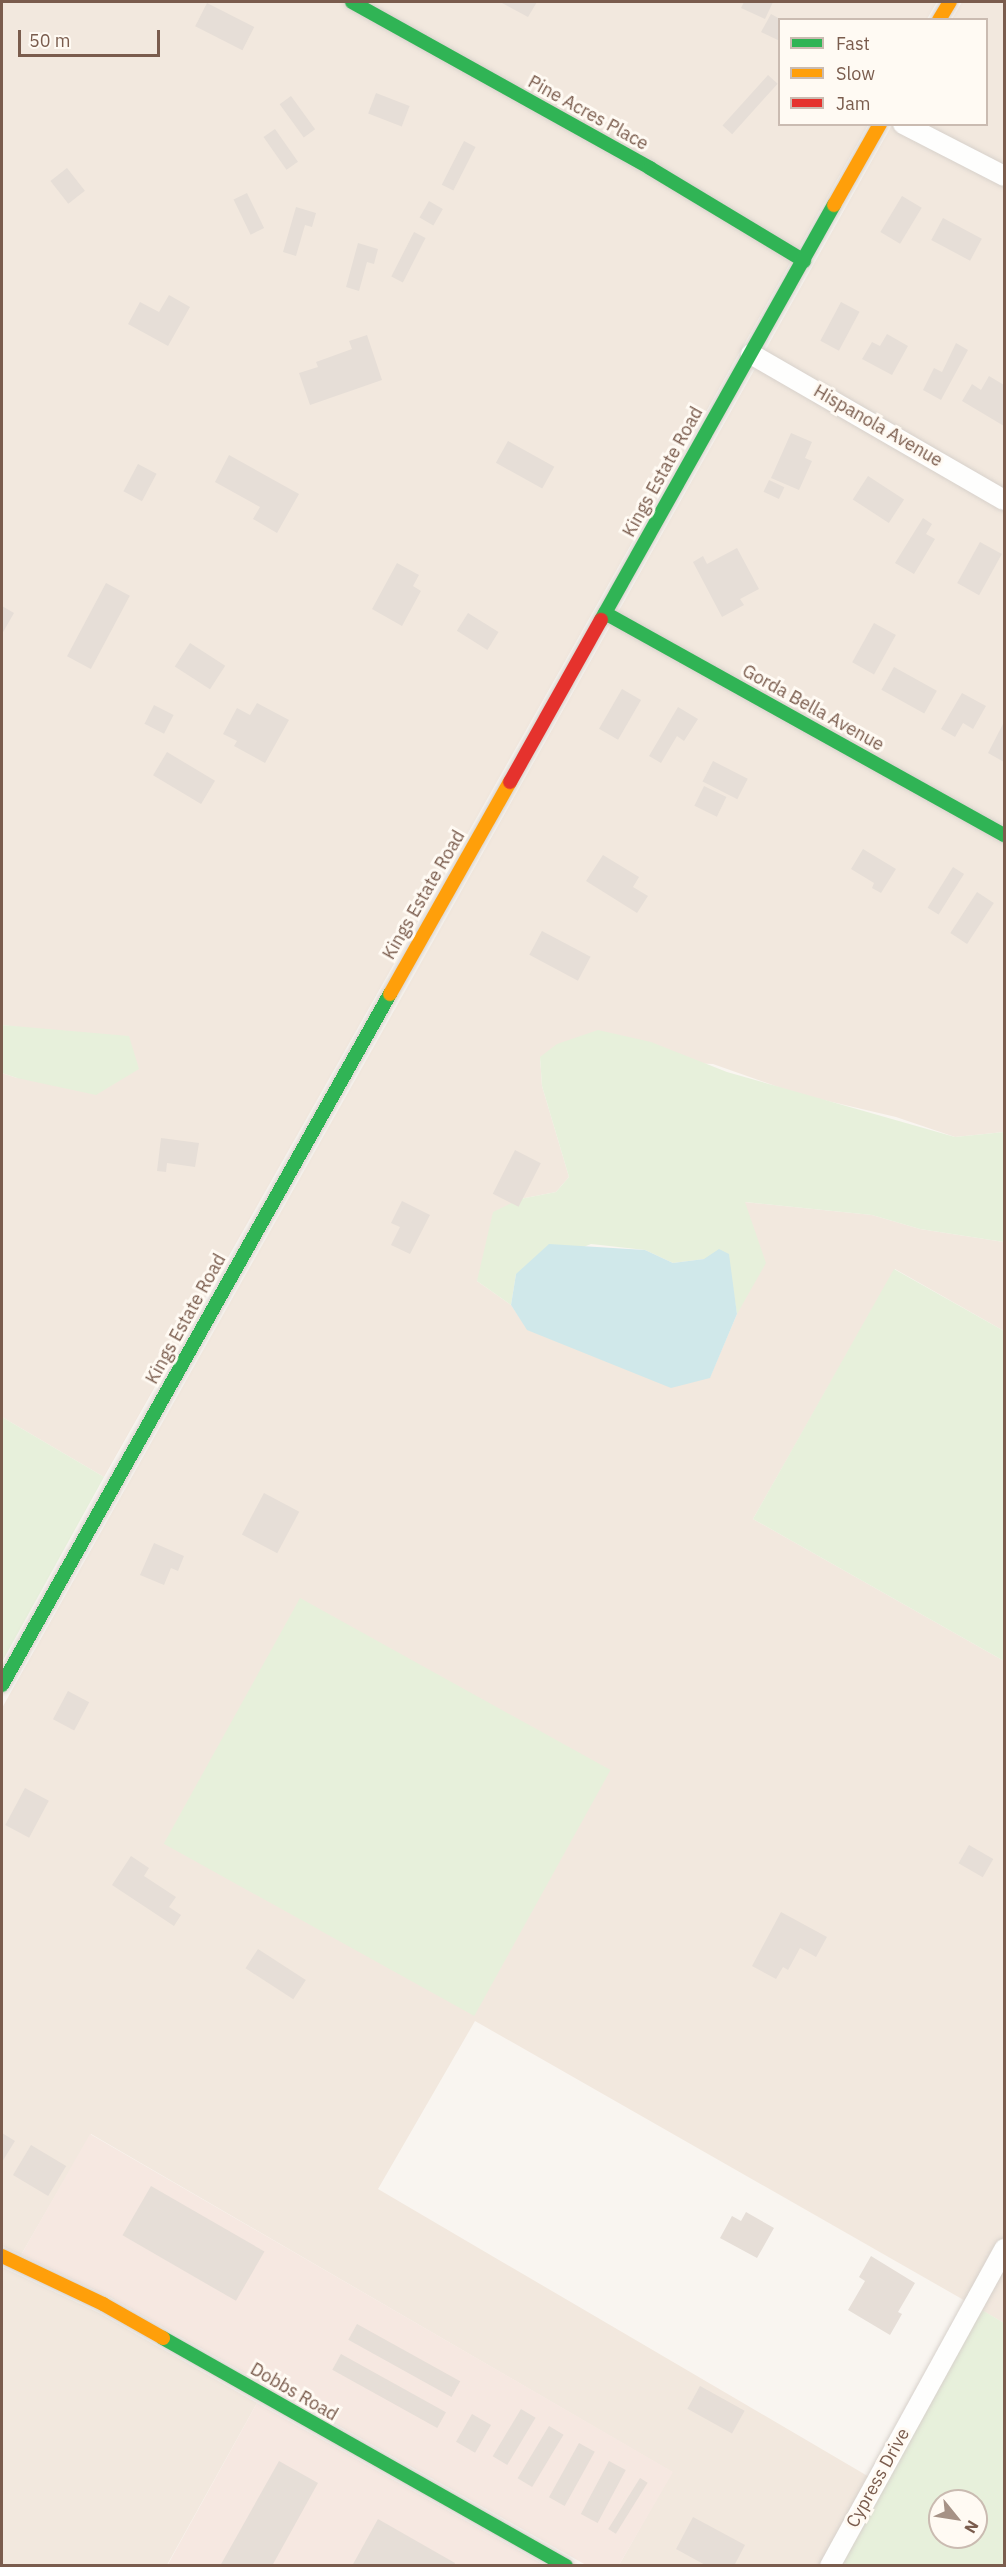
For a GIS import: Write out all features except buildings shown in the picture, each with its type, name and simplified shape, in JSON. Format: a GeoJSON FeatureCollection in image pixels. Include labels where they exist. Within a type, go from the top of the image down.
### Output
{"type":"FeatureCollection","features":[{"type":"Feature","properties":{"kind":"street","name":"Pine Acres Place"},"geometry":{"type":"LineString","coordinates":[[352,2],[650,168],[804,261]]}},
{"type":"Feature","properties":{"kind":"street"},"geometry":{"type":"LineString","coordinates":[[940,18],[950,2]]}},
{"type":"Feature","properties":{"kind":"street","name":"Kings Estate Road"},"geometry":{"type":"LineString","coordinates":[[2,1685],[879,126]]}},
{"type":"Feature","properties":{"kind":"street"},"geometry":{"type":"LineString","coordinates":[[907,126],[1005,176]]}},
{"type":"Feature","properties":{"kind":"street","name":"Hispanola Avenue"},"geometry":{"type":"LineString","coordinates":[[751,354],[1005,500]]}},
{"type":"Feature","properties":{"kind":"street","name":"Gorda Bella Avenue"},"geometry":{"type":"LineString","coordinates":[[605,612],[1005,835]]}},
{"type":"Feature","properties":{"kind":"street","name":"Cypress Drive"},"geometry":{"type":"LineString","coordinates":[[830,2565],[1005,2249]]}},
{"type":"Feature","properties":{"kind":"street","name":"Dobbs Road"},"geometry":{"type":"LineString","coordinates":[[2,2256],[103,2304],[566,2565]]}},
{"type":"Feature","properties":{"kind":"shaded area"},"geometry":{"type":"Polygon","coordinates":[[[2,2],[937,2],[928,18],[778,18],[778,126],[867,126],[104,1477],[2,1417],[2,1073],[17,1078],[49,1031],[2,1025],[2,2]]]}},
{"type":"Feature","properties":{"kind":"shaded area"},"geometry":{"type":"Polygon","coordinates":[[[962,2],[1004,2],[1004,1132],[955,1137],[896,1117],[798,1094],[713,1064],[540,1057],[542,1086],[569,1177],[556,1192],[520,1199],[477,1281],[511,1305],[528,1330],[710,1377],[737,1314],[744,1202],[872,1215],[920,1229],[1004,1242],[1004,1331],[895,1269],[753,1519],[1004,1661],[1004,2323],[475,2021],[378,2189],[871,2478],[822,2565],[619,2565],[672,2472],[91,2134],[21,2255],[2,2246],[2,1708],[891,126],[988,126],[988,18],[953,18],[962,2]]]}},
{"type":"Feature","properties":{"kind":"shaded area"},"geometry":{"type":"Polygon","coordinates":[[[90,2134],[673,2472],[619,2565],[586,2565],[108,2296],[21,2255],[90,2134]]]}},
{"type":"Feature","properties":{"kind":"shaded area"},"geometry":{"type":"Polygon","coordinates":[[[2,2267],[99,2313],[257,2403],[167,2565],[2,2565],[2,2267]]]}},
{"type":"Feature","properties":{"kind":"shaded area"},"geometry":{"type":"Polygon","coordinates":[[[257,2403],[546,2566],[167,2566],[257,2403]]]}},
{"type":"Feature","properties":{"kind":"green space"},"geometry":{"type":"Polygon","coordinates":[[[2,1025],[129,1036],[139,1069],[96,1095],[17,1078],[2,1073],[2,1025]]]}},
{"type":"Feature","properties":{"kind":"green space"},"geometry":{"type":"Polygon","coordinates":[[[598,1030],[651,1042],[727,1072],[955,1137],[1004,1132],[1004,1242],[920,1229],[872,1215],[745,1202],[766,1263],[737,1314],[733,1289],[704,1259],[673,1263],[645,1250],[591,1244],[516,1274],[511,1305],[477,1281],[493,1212],[520,1199],[556,1192],[569,1177],[542,1086],[540,1057],[557,1044],[598,1030]]]}},
{"type":"Feature","properties":{"kind":"green space"},"geometry":{"type":"Polygon","coordinates":[[[894,1269],[1004,1331],[1004,1661],[753,1519],[894,1269]]]}},
{"type":"Feature","properties":{"kind":"green space"},"geometry":{"type":"Polygon","coordinates":[[[2,1417],[104,1477],[2,1662],[2,1417]]]}},
{"type":"Feature","properties":{"kind":"green space"},"geometry":{"type":"Polygon","coordinates":[[[300,1598],[610,1770],[474,2016],[164,1844],[300,1598]]]}},
{"type":"Feature","properties":{"kind":"green space"},"geometry":{"type":"Polygon","coordinates":[[[970,2303],[1004,2323],[1004,2565],[848,2565],[828,2555],[970,2303]]]}},
{"type":"Feature","properties":{"kind":"water"},"geometry":{"type":"Polygon","coordinates":[[[549,1244],[645,1250],[673,1263],[704,1259],[719,1249],[729,1254],[737,1314],[710,1378],[671,1388],[527,1330],[511,1305],[516,1274],[549,1244]]]}},
{"type":"Feature","properties":{"kind":"traffic: fast"},"geometry":{"type":"LineString","coordinates":[[352,2],[650,168],[804,261]]}},
{"type":"Feature","properties":{"kind":"traffic: fast"},"geometry":{"type":"LineString","coordinates":[[601,620],[834,205]]}},
{"type":"Feature","properties":{"kind":"traffic: fast"},"geometry":{"type":"LineString","coordinates":[[605,613],[1004,835]]}},
{"type":"Feature","properties":{"kind":"traffic: fast"},"geometry":{"type":"LineString","coordinates":[[2,1685],[390,994]]}},
{"type":"Feature","properties":{"kind":"traffic: fast"},"geometry":{"type":"LineString","coordinates":[[163,2338],[566,2566]]}},
{"type":"Feature","properties":{"kind":"traffic: slow"},"geometry":{"type":"LineString","coordinates":[[940,18],[950,2]]}},
{"type":"Feature","properties":{"kind":"traffic: slow"},"geometry":{"type":"LineString","coordinates":[[834,205],[879,126]]}},
{"type":"Feature","properties":{"kind":"traffic: slow"},"geometry":{"type":"LineString","coordinates":[[390,994],[510,782]]}},
{"type":"Feature","properties":{"kind":"traffic: slow"},"geometry":{"type":"LineString","coordinates":[[2,2256],[103,2304],[163,2338]]}},
{"type":"Feature","properties":{"kind":"traffic: jam"},"geometry":{"type":"LineString","coordinates":[[510,782],[601,620]]}}]}
